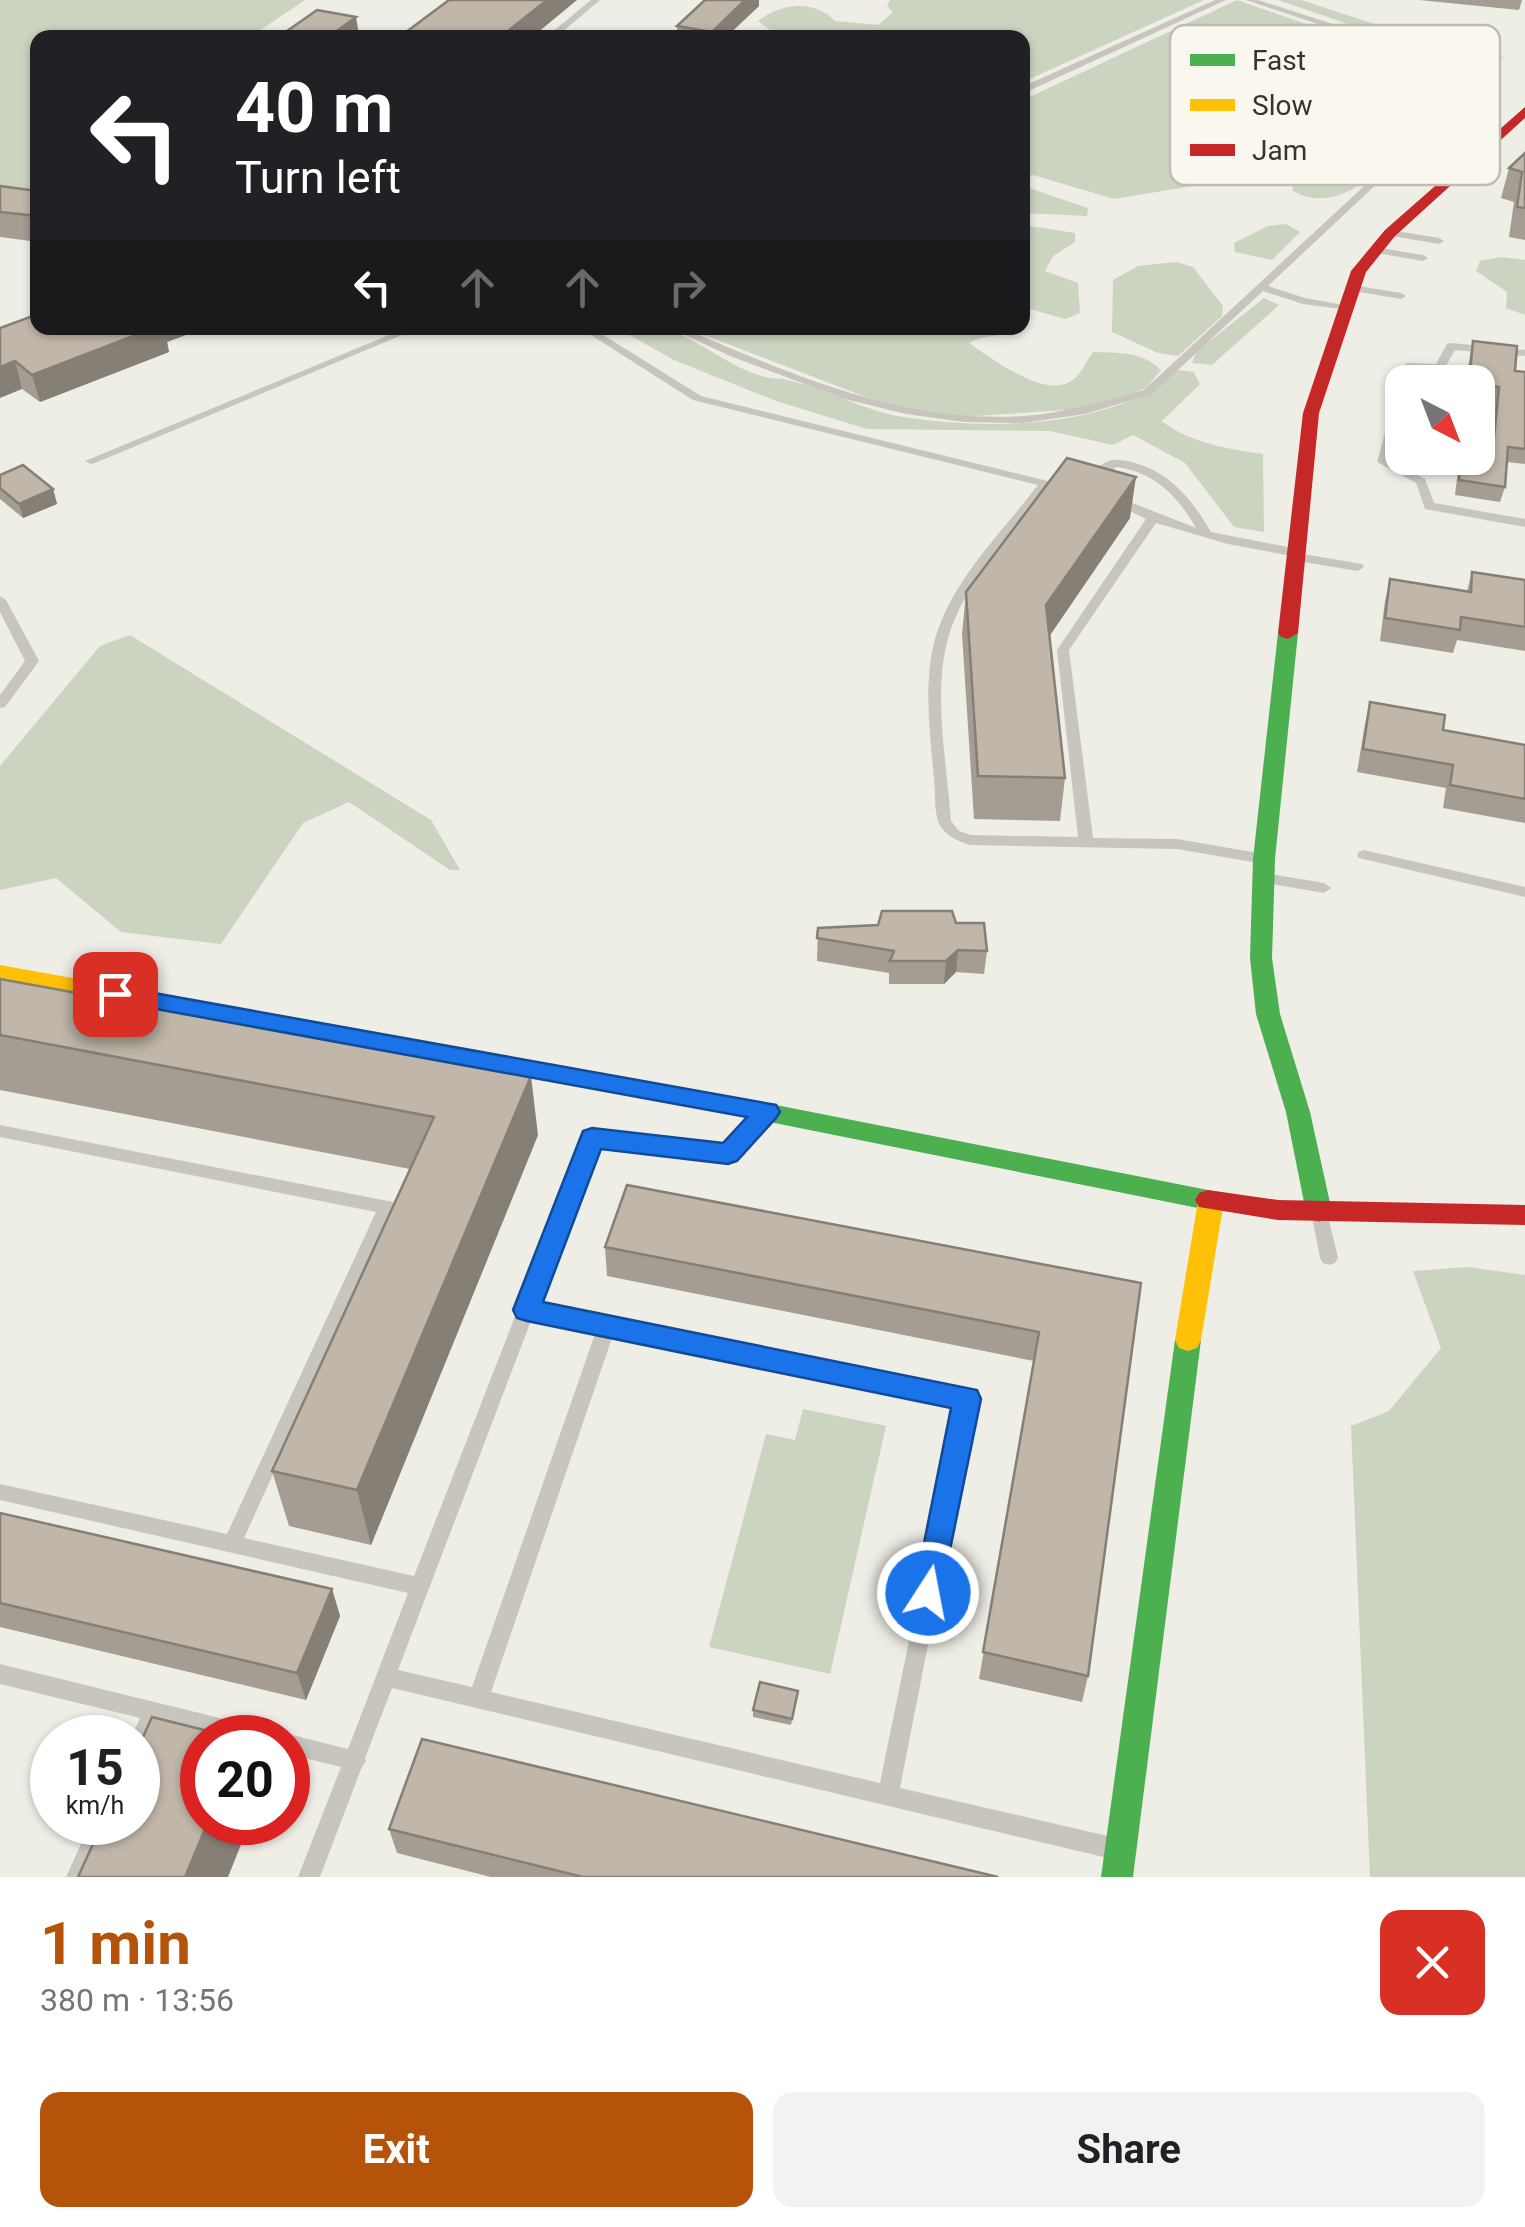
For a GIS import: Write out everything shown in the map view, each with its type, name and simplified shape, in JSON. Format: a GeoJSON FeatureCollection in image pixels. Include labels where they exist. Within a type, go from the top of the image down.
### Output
{"type":"FeatureCollection","features":[{"type":"Feature","properties":{"kind":"street"},"geometry":{"type":"LineString","coordinates":[[1500,134],[1525,111]]}},
{"type":"Feature","properties":{"kind":"street"},"geometry":{"type":"LineString","coordinates":[[1319,1212],[1298,1112],[1268,1014],[1261,958],[1264,869],[1312,413],[1349,298],[1382,242],[1444,185]]}},
{"type":"Feature","properties":{"kind":"street"},"geometry":{"type":"LineString","coordinates":[[0,973],[768,1112],[1211,1201],[1319,1212],[1525,1215]]}},
{"type":"Feature","properties":{"kind":"street"},"geometry":{"type":"LineString","coordinates":[[1117,1877],[1200,1249],[1211,1201]]}},
{"type":"Feature","properties":{"kind":"lane"},"geometry":{"type":"LineString","coordinates":[[559,30],[596,0]]}},
{"type":"Feature","properties":{"kind":"lane"},"geometry":{"type":"LineString","coordinates":[[1030,87],[1222,0]]}},
{"type":"Feature","properties":{"kind":"lane"},"geometry":{"type":"LineString","coordinates":[[1250,0],[1327,25]]}},
{"type":"Feature","properties":{"kind":"lane"},"geometry":{"type":"LineString","coordinates":[[691,335],[752,362],[903,414],[943,418],[1094,412],[1148,392],[1371,185]]}},
{"type":"Feature","properties":{"kind":"lane"},"geometry":{"type":"LineString","coordinates":[[1382,242],[1439,241]]}},
{"type":"Feature","properties":{"kind":"lane"},"geometry":{"type":"LineString","coordinates":[[1382,242],[1423,258]]}},
{"type":"Feature","properties":{"kind":"lane"},"geometry":{"type":"LineString","coordinates":[[1262,286],[1303,301],[1401,296]]}},
{"type":"Feature","properties":{"kind":"lane"},"geometry":{"type":"LineString","coordinates":[[91,462],[397,335]]}},
{"type":"Feature","properties":{"kind":"lane"},"geometry":{"type":"LineString","coordinates":[[595,335],[697,398],[1085,494]]}},
{"type":"Feature","properties":{"kind":"lane"},"geometry":{"type":"LineString","coordinates":[[1441,365],[1452,346],[1525,353]]}},
{"type":"Feature","properties":{"kind":"lane"},"geometry":{"type":"LineString","coordinates":[[1070,490],[1106,466],[1127,464],[1171,484],[1191,506],[1206,536]]}},
{"type":"Feature","properties":{"kind":"lane"},"geometry":{"type":"LineString","coordinates":[[1410,475],[1422,481],[1429,506],[1525,523]]}},
{"type":"Feature","properties":{"kind":"lane"},"geometry":{"type":"LineString","coordinates":[[1046,483],[953,609],[941,640],[937,667],[944,822],[954,834],[970,840],[1177,844],[1324,888]]}},
{"type":"Feature","properties":{"kind":"lane"},"geometry":{"type":"LineString","coordinates":[[1100,498],[1206,536],[1358,566]]}},
{"type":"Feature","properties":{"kind":"lane"},"geometry":{"type":"LineString","coordinates":[[1086,842],[1063,650],[1152,519]]}},
{"type":"Feature","properties":{"kind":"lane"},"geometry":{"type":"LineString","coordinates":[[0,600],[32,661],[0,704]]}},
{"type":"Feature","properties":{"kind":"lane"},"geometry":{"type":"LineString","coordinates":[[1364,855],[1525,892]]}},
{"type":"Feature","properties":{"kind":"lane"},"geometry":{"type":"LineString","coordinates":[[310,1877],[592,1138],[728,1154],[768,1112]]}},
{"type":"Feature","properties":{"kind":"lane"},"geometry":{"type":"LineString","coordinates":[[0,1131],[387,1207],[232,1544]]}},
{"type":"Feature","properties":{"kind":"lane"},"geometry":{"type":"LineString","coordinates":[[1319,1212],[1329,1258]]}},
{"type":"Feature","properties":{"kind":"lane"},"geometry":{"type":"LineString","coordinates":[[527,1310],[967,1399],[888,1795]]}},
{"type":"Feature","properties":{"kind":"lane"},"geometry":{"type":"LineString","coordinates":[[478,1699],[608,1326]]}},
{"type":"Feature","properties":{"kind":"lane"},"geometry":{"type":"LineString","coordinates":[[0,1492],[421,1587]]}},
{"type":"Feature","properties":{"kind":"lane"},"geometry":{"type":"LineString","coordinates":[[0,1674],[180,1719]]}},
{"type":"Feature","properties":{"kind":"lane"},"geometry":{"type":"LineString","coordinates":[[386,1677],[1120,1850]]}},
{"type":"Feature","properties":{"kind":"lane"},"geometry":{"type":"LineString","coordinates":[[310,1750],[356,1761]]}},
{"type":"Feature","properties":{"kind":"lane"},"geometry":{"type":"LineString","coordinates":[[77,1877],[92,1845]]}},
{"type":"Feature","properties":{"kind":"green space"},"geometry":{"type":"Polygon","coordinates":[[[0,0],[305,0],[260,30],[30,30],[30,194],[0,190],[0,0]]]}},
{"type":"Feature","properties":{"kind":"green space"},"geometry":{"type":"Polygon","coordinates":[[[890,0],[1204,0],[1030,79],[1030,30],[770,30],[758,21],[778,10],[798,6],[818,9],[835,21],[878,25],[893,12],[887,6],[890,0]]]}},
{"type":"Feature","properties":{"kind":"green space"},"geometry":{"type":"Polygon","coordinates":[[[1237,0],[1309,25],[1184,25],[1237,0]]]}},
{"type":"Feature","properties":{"kind":"green space"},"geometry":{"type":"Polygon","coordinates":[[[1278,0],[1301,0],[1378,25],[1351,25],[1278,0]]]}},
{"type":"Feature","properties":{"kind":"green space"},"geometry":{"type":"Polygon","coordinates":[[[1170,31],[1170,185],[1199,185],[1114,199],[1030,175],[1030,97],[1170,31]]]}},
{"type":"Feature","properties":{"kind":"green space"},"geometry":{"type":"Polygon","coordinates":[[[1292,185],[1359,185],[1340,195],[1316,198],[1293,191],[1292,185]]]}},
{"type":"Feature","properties":{"kind":"green space"},"geometry":{"type":"Polygon","coordinates":[[[1030,188],[1088,208],[1087,216],[1030,213],[1030,188]]]}},
{"type":"Feature","properties":{"kind":"green space"},"geometry":{"type":"Polygon","coordinates":[[[1286,224],[1300,232],[1272,260],[1235,252],[1234,243],[1268,226],[1286,224]]]}},
{"type":"Feature","properties":{"kind":"green space"},"geometry":{"type":"Polygon","coordinates":[[[1030,226],[1075,233],[1075,242],[1053,256],[1045,271],[1078,283],[1080,313],[1065,319],[1030,309],[1030,226]]]}},
{"type":"Feature","properties":{"kind":"green space"},"geometry":{"type":"Polygon","coordinates":[[[1501,257],[1525,260],[1525,315],[1506,308],[1507,292],[1476,271],[1480,261],[1501,257]]]}},
{"type":"Feature","properties":{"kind":"green space"},"geometry":{"type":"Polygon","coordinates":[[[1176,262],[1193,267],[1223,306],[1222,316],[1178,356],[1158,353],[1112,332],[1113,280],[1138,266],[1176,262]]]}},
{"type":"Feature","properties":{"kind":"green space"},"geometry":{"type":"Polygon","coordinates":[[[1264,298],[1279,305],[1212,365],[1192,363],[1196,352],[1264,298]]]}},
{"type":"Feature","properties":{"kind":"green space"},"geometry":{"type":"Polygon","coordinates":[[[629,335],[680,335],[768,378],[802,384],[888,414],[972,424],[1048,421],[1085,415],[1151,390],[1178,370],[1194,372],[1200,384],[1162,421],[1197,440],[1263,454],[1264,532],[1234,527],[1185,463],[1133,435],[1113,445],[1050,431],[867,429],[776,401],[674,360],[629,335]]]}},
{"type":"Feature","properties":{"kind":"green space"},"geometry":{"type":"Polygon","coordinates":[[[704,335],[995,335],[969,343],[1020,376],[1051,385],[1075,378],[1093,352],[1138,356],[1161,370],[1146,388],[1097,408],[961,417],[913,415],[704,335]]]}},
{"type":"Feature","properties":{"kind":"green space"},"geometry":{"type":"Polygon","coordinates":[[[130,635],[431,820],[460,870],[450,870],[349,802],[303,823],[221,944],[121,932],[56,878],[0,890],[0,766],[100,646],[130,635]]]}},
{"type":"Feature","properties":{"kind":"green space"},"geometry":{"type":"Polygon","coordinates":[[[1468,1267],[1525,1275],[1525,1877],[1370,1877],[1351,1426],[1389,1411],[1441,1348],[1413,1271],[1468,1267]]]}},
{"type":"Feature","properties":{"kind":"green space"},"geometry":{"type":"Polygon","coordinates":[[[803,1409],[886,1426],[830,1674],[709,1647],[766,1434],[795,1440],[803,1409]]]}},
{"type":"Feature","properties":{"kind":"building"},"geometry":{"type":"Polygon","coordinates":[[[449,0],[547,0],[509,30],[409,30],[449,0]]]}},
{"type":"Feature","properties":{"kind":"building"},"geometry":{"type":"Polygon","coordinates":[[[705,0],[745,0],[714,30],[677,26],[705,0]]]}},
{"type":"Feature","properties":{"kind":"building"},"geometry":{"type":"Polygon","coordinates":[[[317,10],[356,17],[338,30],[288,30],[317,10]]]}},
{"type":"Feature","properties":{"kind":"building"},"geometry":{"type":"Polygon","coordinates":[[[1525,153],[1525,208],[1517,207],[1522,172],[1509,168],[1525,153]]]}},
{"type":"Feature","properties":{"kind":"building"},"geometry":{"type":"Polygon","coordinates":[[[0,186],[30,190],[30,215],[0,212],[0,186]]]}},
{"type":"Feature","properties":{"kind":"building"},"geometry":{"type":"Polygon","coordinates":[[[30,317],[30,335],[136,335],[32,375],[15,361],[0,367],[0,328],[30,317]]]}},
{"type":"Feature","properties":{"kind":"building"},"geometry":{"type":"Polygon","coordinates":[[[1473,341],[1517,346],[1515,371],[1525,372],[1525,449],[1508,447],[1505,487],[1459,480],[1460,475],[1495,475],[1499,387],[1495,386],[1495,365],[1471,365],[1473,341]]]}},
{"type":"Feature","properties":{"kind":"building"},"geometry":{"type":"Polygon","coordinates":[[[1067,458],[1136,477],[1046,605],[1065,778],[978,776],[966,592],[1067,458]]]}},
{"type":"Feature","properties":{"kind":"building"},"geometry":{"type":"Polygon","coordinates":[[[23,465],[53,489],[19,504],[0,488],[0,475],[23,465]]]}},
{"type":"Feature","properties":{"kind":"building"},"geometry":{"type":"Polygon","coordinates":[[[1472,572],[1525,580],[1525,627],[1461,617],[1460,630],[1385,618],[1390,579],[1471,592],[1472,572]]]}},
{"type":"Feature","properties":{"kind":"building"},"geometry":{"type":"Polygon","coordinates":[[[1370,702],[1445,715],[1443,730],[1525,745],[1525,799],[1450,785],[1453,765],[1363,749],[1370,702]]]}},
{"type":"Feature","properties":{"kind":"building"},"geometry":{"type":"Polygon","coordinates":[[[882,911],[952,911],[956,923],[984,923],[987,951],[958,950],[946,961],[890,961],[894,951],[817,938],[818,928],[878,925],[882,911]]]}},
{"type":"Feature","properties":{"kind":"building"},"geometry":{"type":"Polygon","coordinates":[[[0,979],[531,1076],[357,1490],[272,1471],[434,1117],[0,1035],[0,979]]]}},
{"type":"Feature","properties":{"kind":"building"},"geometry":{"type":"Polygon","coordinates":[[[627,1185],[1141,1283],[1088,1676],[983,1652],[1039,1332],[605,1247],[627,1185]]]}},
{"type":"Feature","properties":{"kind":"building"},"geometry":{"type":"Polygon","coordinates":[[[0,1513],[332,1589],[297,1673],[0,1603],[0,1513]]]}},
{"type":"Feature","properties":{"kind":"building"},"geometry":{"type":"Polygon","coordinates":[[[760,1682],[798,1691],[792,1719],[753,1710],[760,1682]]]}},
{"type":"Feature","properties":{"kind":"building"},"geometry":{"type":"Polygon","coordinates":[[[160,1719],[180,1724],[180,1845],[198,1845],[185,1877],[78,1877],[93,1845],[160,1845],[160,1719]]]}},
{"type":"Feature","properties":{"kind":"building"},"geometry":{"type":"Polygon","coordinates":[[[422,1739],[998,1877],[583,1877],[389,1829],[422,1739]]]}},
{"type":"Feature","properties":{"kind":"traffic: fast"},"geometry":{"type":"LineString","coordinates":[[1288,633],[1264,859],[1261,958],[1268,1014],[1298,1112],[1319,1212]]}},
{"type":"Feature","properties":{"kind":"traffic: fast"},"geometry":{"type":"LineString","coordinates":[[745,1108],[1208,1200]]}},
{"type":"Feature","properties":{"kind":"traffic: fast"},"geometry":{"type":"LineString","coordinates":[[1117,1877],[1188,1340]]}},
{"type":"Feature","properties":{"kind":"traffic: slow"},"geometry":{"type":"LineString","coordinates":[[0,973],[745,1108]]}},
{"type":"Feature","properties":{"kind":"traffic: slow"},"geometry":{"type":"LineString","coordinates":[[1188,1340],[1211,1201]]}},
{"type":"Feature","properties":{"kind":"traffic: jam"},"geometry":{"type":"LineString","coordinates":[[1500,134],[1525,111]]}},
{"type":"Feature","properties":{"kind":"traffic: jam"},"geometry":{"type":"LineString","coordinates":[[1288,633],[1311,413],[1359,271],[1390,233],[1443,185]]}},
{"type":"Feature","properties":{"kind":"traffic: jam"},"geometry":{"type":"LineString","coordinates":[[1208,1200],[1278,1210],[1525,1215]]}},
{"type":"Feature","properties":{"kind":"route"},"geometry":{"type":"LineString","coordinates":[[115,994],[768,1112],[728,1154],[592,1138],[527,1310],[967,1399],[928,1593]]}}]}
